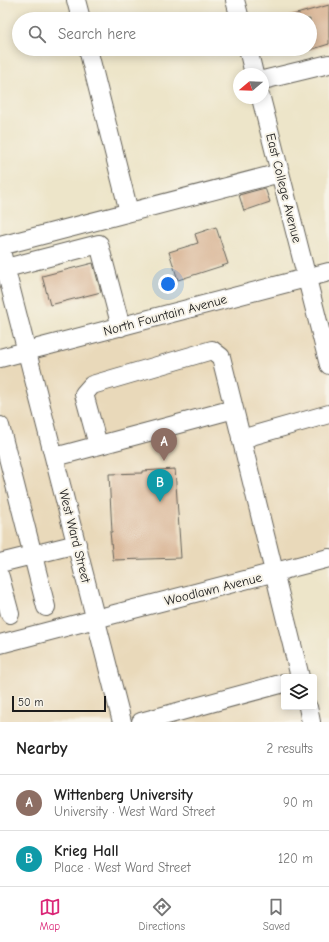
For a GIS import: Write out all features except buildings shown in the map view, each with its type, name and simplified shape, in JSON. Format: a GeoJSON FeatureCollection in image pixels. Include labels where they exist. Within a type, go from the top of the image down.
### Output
{"type":"FeatureCollection","features":[{"type":"Feature","properties":{"kind":"street"},"geometry":{"type":"LineString","coordinates":[[76,0],[79,12]]}},
{"type":"Feature","properties":{"kind":"street"},"geometry":{"type":"LineString","coordinates":[[235,0],[238,12]]}},
{"type":"Feature","properties":{"kind":"street"},"geometry":{"type":"LineString","coordinates":[[90,56],[130,212]]}},
{"type":"Feature","properties":{"kind":"street"},"geometry":{"type":"LineString","coordinates":[[250,56],[253,68]]}},
{"type":"Feature","properties":{"kind":"street"},"geometry":{"type":"LineString","coordinates":[[269,79],[329,64]]}},
{"type":"Feature","properties":{"kind":"street","name":"East College Avenue"},"geometry":{"type":"LineString","coordinates":[[263,104],[329,365]]}},
{"type":"Feature","properties":{"kind":"street"},"geometry":{"type":"LineString","coordinates":[[0,246],[280,173]]}},
{"type":"Feature","properties":{"kind":"street"},"geometry":{"type":"LineString","coordinates":[[6,268],[99,244],[121,327]]}},
{"type":"Feature","properties":{"kind":"street","name":"West Ward Street"},"geometry":{"type":"LineString","coordinates":[[0,246],[122,722]]}},
{"type":"Feature","properties":{"kind":"street","name":"North Fountain Avenue"},"geometry":{"type":"LineString","coordinates":[[0,358],[329,272]]}},
{"type":"Feature","properties":{"kind":"street"},"geometry":{"type":"LineString","coordinates":[[98,446],[84,394],[92,384],[212,350],[221,356],[299,674]]}},
{"type":"Feature","properties":{"kind":"street"},"geometry":{"type":"LineString","coordinates":[[55,457],[234,410]]}},
{"type":"Feature","properties":{"kind":"street"},"geometry":{"type":"LineString","coordinates":[[241,439],[329,414]]}},
{"type":"Feature","properties":{"kind":"street"},"geometry":{"type":"LineString","coordinates":[[0,426],[46,607]]}},
{"type":"Feature","properties":{"kind":"street"},"geometry":{"type":"LineString","coordinates":[[0,563],[77,544]]}},
{"type":"Feature","properties":{"kind":"street","name":"Woodlawn Avenue"},"geometry":{"type":"LineString","coordinates":[[0,644],[329,558]]}},
{"type":"Feature","properties":{"kind":"street"},"geometry":{"type":"LineString","coordinates":[[0,577],[10,614]]}},
{"type":"Feature","properties":{"kind":"street"},"geometry":{"type":"LineString","coordinates":[[141,722],[281,684]]}},
{"type":"Feature","properties":{"kind":"street"},"geometry":{"type":"LineString","coordinates":[[309,710],[311,722]]}},
{"type":"Feature","properties":{"kind":"shaded area"},"geometry":{"type":"Polygon","coordinates":[[[307,278],[329,365],[329,558],[275,573],[299,674],[281,674],[281,710],[309,710],[311,722],[0,722],[0,358],[307,278]]]}},
{"type":"Feature","properties":{"kind":"place","name":"Wittenberg University"},"geometry":{"type":"Point","coordinates":[164,461]}},
{"type":"Feature","properties":{"kind":"place","name":"Krieg Hall"},"geometry":{"type":"Point","coordinates":[160,502]}}]}
